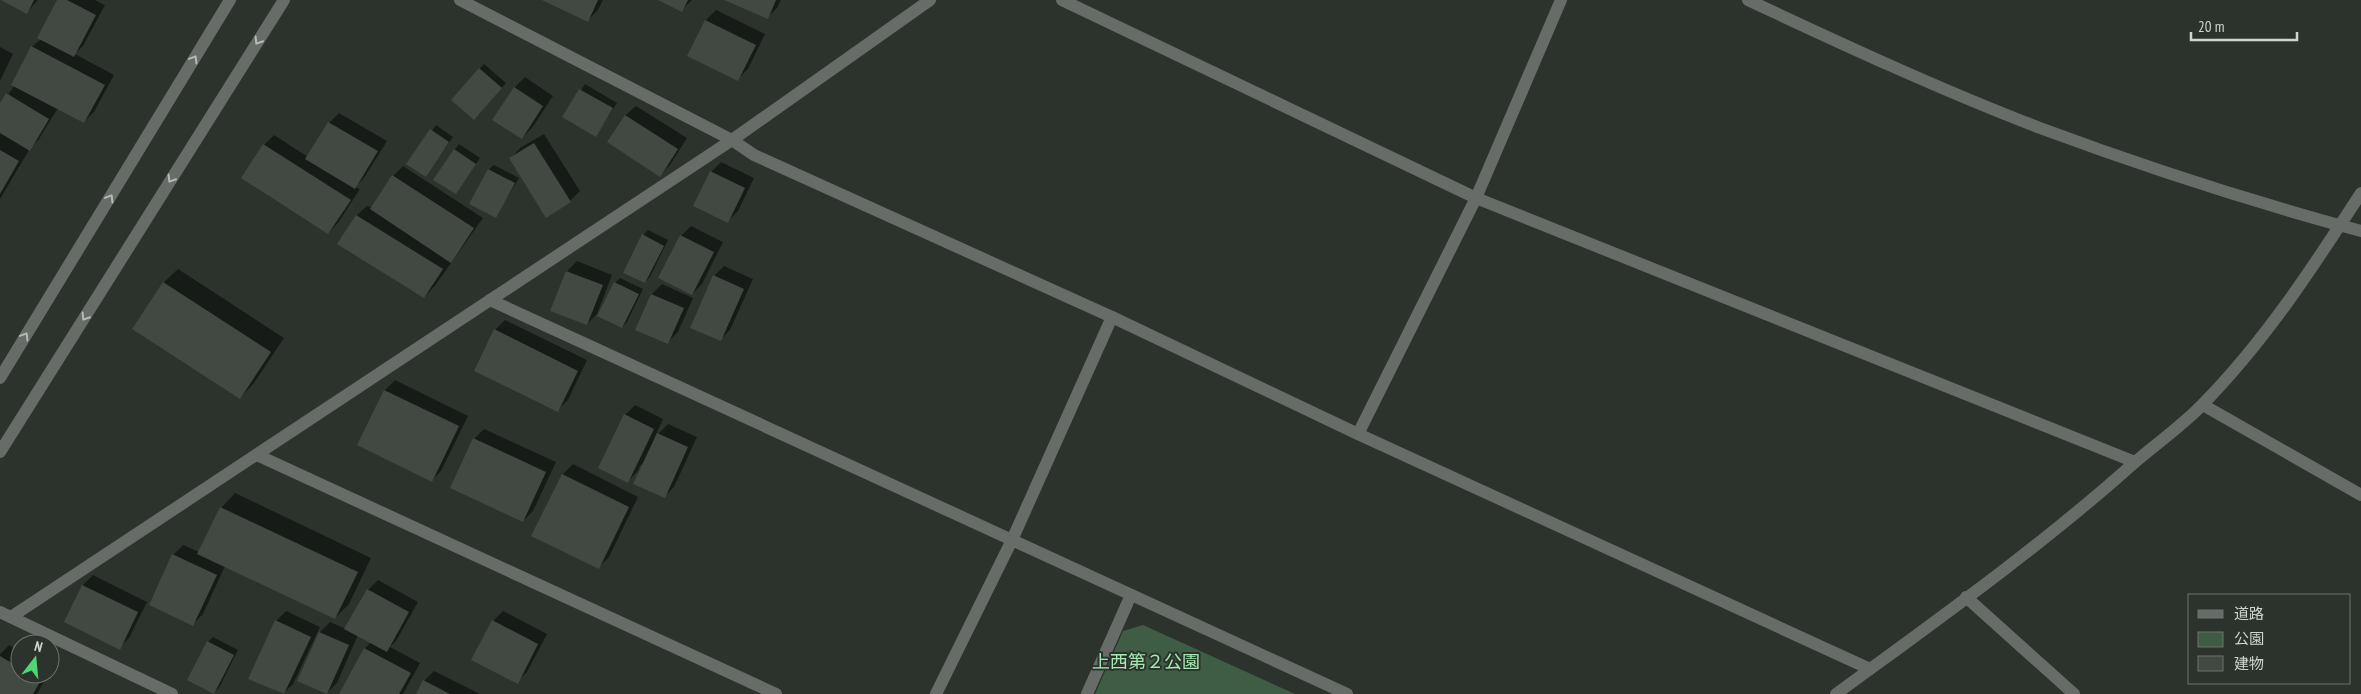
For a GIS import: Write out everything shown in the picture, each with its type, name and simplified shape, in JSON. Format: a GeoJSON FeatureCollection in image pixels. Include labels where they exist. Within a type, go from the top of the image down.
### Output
{"type":"FeatureCollection","features":[{"type":"Feature","properties":{"kind":"street"},"geometry":{"type":"LineString","coordinates":[[0,378],[230,0]]}},
{"type":"Feature","properties":{"kind":"street"},"geometry":{"type":"LineString","coordinates":[[0,452],[284,0]]}},
{"type":"Feature","properties":{"kind":"street"},"geometry":{"type":"LineString","coordinates":[[460,0],[732,140],[754,155],[1112,317],[1358,434],[1870,668]]}},
{"type":"Feature","properties":{"kind":"street"},"geometry":{"type":"LineString","coordinates":[[172,694],[146,689],[6,615],[257,455],[732,140],[930,0]]}},
{"type":"Feature","properties":{"kind":"street"},"geometry":{"type":"LineString","coordinates":[[1062,0],[1476,198],[2135,462]]}},
{"type":"Feature","properties":{"kind":"street"},"geometry":{"type":"LineString","coordinates":[[1358,434],[1476,198],[1561,0]]}},
{"type":"Feature","properties":{"kind":"street"},"geometry":{"type":"LineString","coordinates":[[1748,0],[1879,61],[2039,127],[2122,158],[2361,232]]}},
{"type":"Feature","properties":{"kind":"street"},"geometry":{"type":"LineString","coordinates":[[1836,694],[2034,548],[2105,491],[2135,462],[2203,405],[2244,358],[2292,297],[2361,193]]}},
{"type":"Feature","properties":{"kind":"street"},"geometry":{"type":"LineString","coordinates":[[490,300],[1347,694]]}},
{"type":"Feature","properties":{"kind":"street"},"geometry":{"type":"LineString","coordinates":[[936,694],[1012,540],[1112,317]]}},
{"type":"Feature","properties":{"kind":"street"},"geometry":{"type":"LineString","coordinates":[[2203,405],[2361,495]]}},
{"type":"Feature","properties":{"kind":"street"},"geometry":{"type":"LineString","coordinates":[[257,455],[776,694]]}},
{"type":"Feature","properties":{"kind":"street"},"geometry":{"type":"LineString","coordinates":[[1087,694],[1131,595]]}},
{"type":"Feature","properties":{"kind":"street"},"geometry":{"type":"LineString","coordinates":[[1966,597],[2074,694]]}},
{"type":"Feature","properties":{"kind":"green space","name":"上西第２公園"},"geometry":{"type":"Polygon","coordinates":[[[1143,625],[1295,694],[1095,694],[1123,631],[1143,625]]]}},
{"type":"Feature","properties":{"kind":"building"},"geometry":{"type":"Polygon","coordinates":[[[1,0],[34,0],[27,14],[1,0]]]}},
{"type":"Feature","properties":{"kind":"building"},"geometry":{"type":"Polygon","coordinates":[[[57,0],[67,0],[96,15],[74,57],[37,38],[57,0]]]}},
{"type":"Feature","properties":{"kind":"building"},"geometry":{"type":"Polygon","coordinates":[[[542,0],[598,0],[588,22],[542,0]]]}},
{"type":"Feature","properties":{"kind":"building"},"geometry":{"type":"Polygon","coordinates":[[[658,0],[688,0],[682,12],[658,0]]]}},
{"type":"Feature","properties":{"kind":"building"},"geometry":{"type":"Polygon","coordinates":[[[724,0],[776,0],[768,19],[724,0]]]}},
{"type":"Feature","properties":{"kind":"building"},"geometry":{"type":"Polygon","coordinates":[[[705,20],[756,45],[738,81],[687,56],[705,20]]]}},
{"type":"Feature","properties":{"kind":"building"},"geometry":{"type":"Polygon","coordinates":[[[31,46],[105,85],[84,123],[11,85],[31,46]]]}},
{"type":"Feature","properties":{"kind":"building"},"geometry":{"type":"Polygon","coordinates":[[[479,68],[502,88],[474,120],[451,100],[479,68]]]}},
{"type":"Feature","properties":{"kind":"building"},"geometry":{"type":"Polygon","coordinates":[[[514,87],[543,106],[522,139],[492,120],[514,87]]]}},
{"type":"Feature","properties":{"kind":"building"},"geometry":{"type":"Polygon","coordinates":[[[579,89],[613,108],[596,137],[562,117],[579,89]]]}},
{"type":"Feature","properties":{"kind":"building"},"geometry":{"type":"Polygon","coordinates":[[[6,93],[49,119],[30,151],[0,133],[0,103],[6,93]]]}},
{"type":"Feature","properties":{"kind":"building"},"geometry":{"type":"Polygon","coordinates":[[[625,115],[678,149],[660,177],[607,142],[625,115]]]}},
{"type":"Feature","properties":{"kind":"building"},"geometry":{"type":"Polygon","coordinates":[[[328,122],[378,151],[355,189],[305,159],[328,122]]]}},
{"type":"Feature","properties":{"kind":"building"},"geometry":{"type":"Polygon","coordinates":[[[430,129],[449,142],[426,177],[406,164],[430,129]]]}},
{"type":"Feature","properties":{"kind":"building"},"geometry":{"type":"Polygon","coordinates":[[[534,143],[571,202],[546,218],[509,158],[534,143]]]}},
{"type":"Feature","properties":{"kind":"building"},"geometry":{"type":"Polygon","coordinates":[[[263,144],[351,200],[328,234],[241,178],[263,144]]]}},
{"type":"Feature","properties":{"kind":"building"},"geometry":{"type":"Polygon","coordinates":[[[454,149],[476,164],[456,194],[433,180],[454,149]]]}},
{"type":"Feature","properties":{"kind":"building"},"geometry":{"type":"Polygon","coordinates":[[[0,150],[19,161],[0,194],[0,150]]]}},
{"type":"Feature","properties":{"kind":"building"},"geometry":{"type":"Polygon","coordinates":[[[488,169],[515,183],[496,218],[469,204],[488,169]]]}},
{"type":"Feature","properties":{"kind":"building"},"geometry":{"type":"Polygon","coordinates":[[[710,171],[745,188],[728,223],[693,206],[710,171]]]}},
{"type":"Feature","properties":{"kind":"building"},"geometry":{"type":"Polygon","coordinates":[[[392,175],[474,228],[451,263],[370,209],[392,175]]]}},
{"type":"Feature","properties":{"kind":"building"},"geometry":{"type":"Polygon","coordinates":[[[356,215],[443,269],[424,298],[337,244],[356,215]]]}},
{"type":"Feature","properties":{"kind":"building"},"geometry":{"type":"Polygon","coordinates":[[[642,234],[664,246],[645,283],[623,273],[642,234]]]}},
{"type":"Feature","properties":{"kind":"building"},"geometry":{"type":"Polygon","coordinates":[[[680,235],[714,252],[692,295],[658,278],[680,235]]]}},
{"type":"Feature","properties":{"kind":"building"},"geometry":{"type":"Polygon","coordinates":[[[566,271],[603,285],[587,325],[550,311],[566,271]]]}},
{"type":"Feature","properties":{"kind":"building"},"geometry":{"type":"Polygon","coordinates":[[[713,275],[744,289],[721,341],[690,328],[713,275]]]}},
{"type":"Feature","properties":{"kind":"building"},"geometry":{"type":"Polygon","coordinates":[[[163,282],[271,352],[240,399],[132,329],[163,282]]]}},
{"type":"Feature","properties":{"kind":"building"},"geometry":{"type":"Polygon","coordinates":[[[614,282],[639,294],[622,328],[597,316],[614,282]]]}},
{"type":"Feature","properties":{"kind":"building"},"geometry":{"type":"Polygon","coordinates":[[[651,294],[684,308],[668,344],[635,330],[651,294]]]}},
{"type":"Feature","properties":{"kind":"building"},"geometry":{"type":"Polygon","coordinates":[[[494,329],[578,371],[558,412],[474,371],[494,329]]]}},
{"type":"Feature","properties":{"kind":"building"},"geometry":{"type":"Polygon","coordinates":[[[384,390],[459,426],[432,482],[357,445],[384,390]]]}},
{"type":"Feature","properties":{"kind":"building"},"geometry":{"type":"Polygon","coordinates":[[[624,414],[654,429],[628,483],[598,468],[624,414]]]}},
{"type":"Feature","properties":{"kind":"building"},"geometry":{"type":"Polygon","coordinates":[[[657,433],[688,447],[665,498],[633,484],[657,433]]]}},
{"type":"Feature","properties":{"kind":"building"},"geometry":{"type":"Polygon","coordinates":[[[473,438],[546,472],[523,522],[450,488],[473,438]]]}},
{"type":"Feature","properties":{"kind":"building"},"geometry":{"type":"Polygon","coordinates":[[[562,474],[629,507],[599,569],[531,536],[562,474]]]}},
{"type":"Feature","properties":{"kind":"building"},"geometry":{"type":"Polygon","coordinates":[[[220,507],[358,572],[335,619],[197,554],[220,507]]]}},
{"type":"Feature","properties":{"kind":"building"},"geometry":{"type":"Polygon","coordinates":[[[172,554],[217,575],[193,626],[149,605],[172,554]]]}},
{"type":"Feature","properties":{"kind":"building"},"geometry":{"type":"Polygon","coordinates":[[[82,585],[138,612],[120,650],[64,622],[82,585]]]}},
{"type":"Feature","properties":{"kind":"building"},"geometry":{"type":"Polygon","coordinates":[[[367,589],[409,612],[387,652],[344,629],[367,589]]]}},
{"type":"Feature","properties":{"kind":"building"},"geometry":{"type":"Polygon","coordinates":[[[275,620],[311,637],[284,694],[248,679],[275,620]]]}},
{"type":"Feature","properties":{"kind":"building"},"geometry":{"type":"Polygon","coordinates":[[[492,620],[538,644],[518,684],[471,660],[492,620]]]}},
{"type":"Feature","properties":{"kind":"building"},"geometry":{"type":"Polygon","coordinates":[[[319,632],[349,645],[327,694],[297,681],[319,632]]]}},
{"type":"Feature","properties":{"kind":"building"},"geometry":{"type":"Polygon","coordinates":[[[207,641],[234,655],[214,694],[187,680],[207,641]]]}},
{"type":"Feature","properties":{"kind":"building"},"geometry":{"type":"Polygon","coordinates":[[[364,648],[411,673],[399,694],[339,694],[364,648]]]}},
{"type":"Feature","properties":{"kind":"building"},"geometry":{"type":"Polygon","coordinates":[[[0,656],[10,662],[10,684],[39,684],[33,694],[0,694],[0,656]]]}},
{"type":"Feature","properties":{"kind":"building"},"geometry":{"type":"Polygon","coordinates":[[[423,680],[450,694],[416,694],[423,680]]]}}]}
